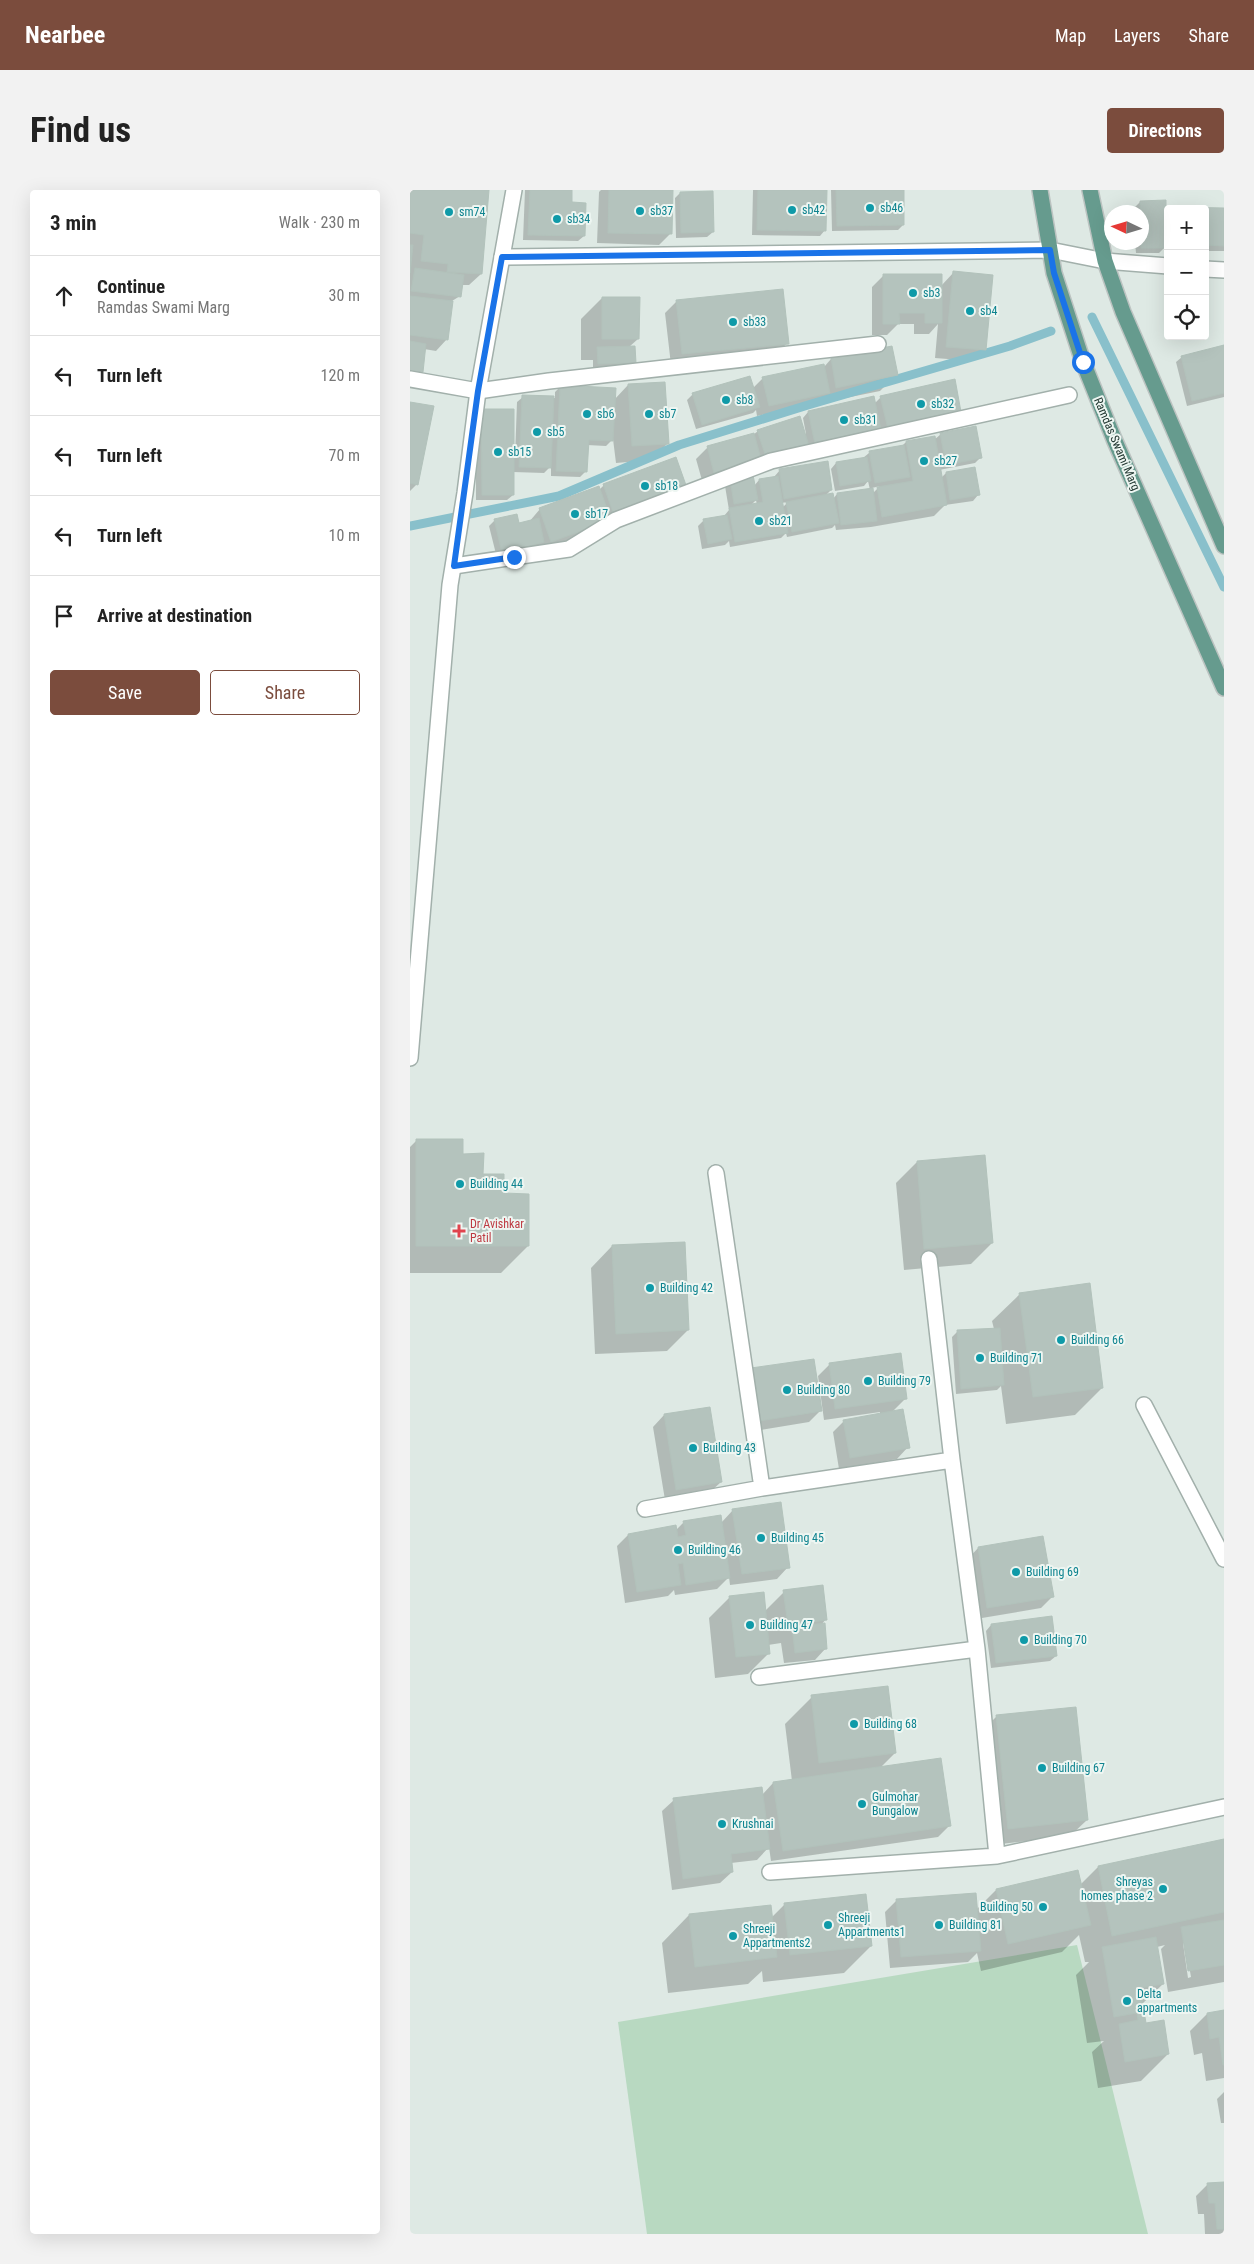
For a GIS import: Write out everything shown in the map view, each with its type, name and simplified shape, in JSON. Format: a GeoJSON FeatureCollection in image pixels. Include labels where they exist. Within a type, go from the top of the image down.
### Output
{"type":"FeatureCollection","features":[{"type":"Feature","properties":{"kind":"main road","name":"Ramdas Swami Marg"},"geometry":{"type":"LineString","coordinates":[[1040,190],[1054,273],[1093,388],[1224,688]]}},
{"type":"Feature","properties":{"kind":"main road"},"geometry":{"type":"LineString","coordinates":[[1090,190],[1105,261],[1123,312],[1224,546]]}},
{"type":"Feature","properties":{"kind":"street"},"geometry":{"type":"LineString","coordinates":[[410,1058],[454,566],[478,391],[514,190]]}},
{"type":"Feature","properties":{"kind":"street"},"geometry":{"type":"LineString","coordinates":[[502,257],[1050,250],[1105,261],[1164,266]]}},
{"type":"Feature","properties":{"kind":"street"},"geometry":{"type":"LineString","coordinates":[[1209,269],[1224,270]]}},
{"type":"Feature","properties":{"kind":"street"},"geometry":{"type":"LineString","coordinates":[[410,379],[478,391],[549,381],[878,344]]}},
{"type":"Feature","properties":{"kind":"street"},"geometry":{"type":"LineString","coordinates":[[454,566],[569,549],[616,520],[771,461],[1069,395]]}},
{"type":"Feature","properties":{"kind":"street"},"geometry":{"type":"LineString","coordinates":[[716,1173],[762,1488]]}},
{"type":"Feature","properties":{"kind":"street"},"geometry":{"type":"LineString","coordinates":[[929,1259],[952,1460],[977,1649],[997,1856]]}},
{"type":"Feature","properties":{"kind":"street"},"geometry":{"type":"LineString","coordinates":[[1144,1405],[1224,1559]]}},
{"type":"Feature","properties":{"kind":"street"},"geometry":{"type":"LineString","coordinates":[[645,1509],[762,1488],[952,1460]]}},
{"type":"Feature","properties":{"kind":"street"},"geometry":{"type":"LineString","coordinates":[[760,1677],[977,1649]]}},
{"type":"Feature","properties":{"kind":"street"},"geometry":{"type":"LineString","coordinates":[[770,1872],[997,1856],[1224,1807]]}},
{"type":"Feature","properties":{"kind":"green space"},"geometry":{"type":"Polygon","coordinates":[[[1077,1945],[1148,2234],[647,2234],[618,2022],[1077,1945]]]}},
{"type":"Feature","properties":{"kind":"building","name":"sm74"},"geometry":{"type":"Polygon","coordinates":[[[410,190],[489,190],[482,274],[447,272],[448,264],[421,261],[424,235],[410,233],[410,190]]]}},
{"type":"Feature","properties":{"kind":"building","name":"sb34"},"geometry":{"type":"Polygon","coordinates":[[[530,190],[572,190],[572,202],[586,203],[585,236],[528,235],[530,190]]]}},
{"type":"Feature","properties":{"kind":"building","name":"sb37"},"geometry":{"type":"Polygon","coordinates":[[[609,190],[673,190],[672,234],[608,233],[609,190]]]}},
{"type":"Feature","properties":{"kind":"building","name":"sb42"},"geometry":{"type":"Polygon","coordinates":[[[758,190],[827,190],[826,231],[757,230],[758,190]]]}},
{"type":"Feature","properties":{"kind":"building","name":"sb46"},"geometry":{"type":"Polygon","coordinates":[[[836,190],[904,190],[904,225],[837,226],[836,190]]]}},
{"type":"Feature","properties":{"kind":"building"},"geometry":{"type":"Polygon","coordinates":[[[713,191],[714,232],[681,233],[680,192],[713,191]]]}},
{"type":"Feature","properties":{"kind":"building"},"geometry":{"type":"Polygon","coordinates":[[[1166,200],[1166,205],[1164,205],[1164,248],[1149,248],[1149,205],[1140,205],[1140,201],[1166,200]]]}},
{"type":"Feature","properties":{"kind":"building"},"geometry":{"type":"Polygon","coordinates":[[[1209,208],[1224,208],[1224,246],[1209,245],[1209,208]]]}},
{"type":"Feature","properties":{"kind":"building"},"geometry":{"type":"Polygon","coordinates":[[[410,245],[413,245],[410,273],[410,245]]]}},
{"type":"Feature","properties":{"kind":"building"},"geometry":{"type":"Polygon","coordinates":[[[415,268],[464,275],[461,297],[411,291],[415,268]]]}},
{"type":"Feature","properties":{"kind":"building","name":"sb4"},"geometry":{"type":"Polygon","coordinates":[[[953,271],[993,275],[986,350],[946,347],[953,271]]]}},
{"type":"Feature","properties":{"kind":"building","name":"sb3"},"geometry":{"type":"Polygon","coordinates":[[[883,274],[942,274],[942,323],[925,323],[925,313],[899,313],[900,324],[883,324],[883,274]]]}},
{"type":"Feature","properties":{"kind":"building","name":"sb33"},"geometry":{"type":"Polygon","coordinates":[[[783,289],[789,344],[682,354],[676,300],[783,289]]]}},
{"type":"Feature","properties":{"kind":"building"},"geometry":{"type":"Polygon","coordinates":[[[410,296],[453,301],[448,340],[410,335],[410,296]]]}},
{"type":"Feature","properties":{"kind":"building"},"geometry":{"type":"Polygon","coordinates":[[[602,297],[640,297],[639,339],[602,339],[602,297]]]}},
{"type":"Feature","properties":{"kind":"building"},"geometry":{"type":"Polygon","coordinates":[[[410,341],[426,344],[423,372],[410,371],[410,341]]]}},
{"type":"Feature","properties":{"kind":"building"},"geometry":{"type":"Polygon","coordinates":[[[1224,345],[1224,393],[1192,401],[1181,356],[1224,345]]]}},
{"type":"Feature","properties":{"kind":"building"},"geometry":{"type":"Polygon","coordinates":[[[635,346],[636,363],[598,364],[597,347],[635,346]]]}},
{"type":"Feature","properties":{"kind":"building"},"geometry":{"type":"Polygon","coordinates":[[[892,346],[898,375],[836,388],[831,358],[892,346]]]}},
{"type":"Feature","properties":{"kind":"building"},"geometry":{"type":"Polygon","coordinates":[[[824,364],[830,393],[769,406],[762,377],[824,364]]]}},
{"type":"Feature","properties":{"kind":"building","name":"sb8"},"geometry":{"type":"Polygon","coordinates":[[[750,376],[760,407],[702,425],[692,393],[750,376]]]}},
{"type":"Feature","properties":{"kind":"building","name":"sb32"},"geometry":{"type":"Polygon","coordinates":[[[955,379],[961,412],[888,429],[880,396],[955,379]]]}},
{"type":"Feature","properties":{"kind":"building","name":"sb7"},"geometry":{"type":"Polygon","coordinates":[[[665,382],[669,444],[632,446],[628,384],[665,382]]]}},
{"type":"Feature","properties":{"kind":"building","name":"sb6"},"geometry":{"type":"Polygon","coordinates":[[[560,385],[616,388],[613,441],[589,440],[587,472],[556,471],[560,385]]]}},
{"type":"Feature","properties":{"kind":"building","name":"sb5"},"geometry":{"type":"Polygon","coordinates":[[[522,395],[554,396],[551,468],[519,467],[522,395]]]}},
{"type":"Feature","properties":{"kind":"building","name":"sb31"},"geometry":{"type":"Polygon","coordinates":[[[874,396],[881,430],[815,444],[808,411],[874,396]]]}},
{"type":"Feature","properties":{"kind":"building"},"geometry":{"type":"Polygon","coordinates":[[[410,402],[434,406],[418,485],[410,483],[410,402]]]}},
{"type":"Feature","properties":{"kind":"building","name":"sb15"},"geometry":{"type":"Polygon","coordinates":[[[481,409],[514,409],[514,495],[482,495],[481,409]]]}},
{"type":"Feature","properties":{"kind":"building"},"geometry":{"type":"Polygon","coordinates":[[[800,416],[809,446],[767,460],[757,430],[800,416]]]}},
{"type":"Feature","properties":{"kind":"building"},"geometry":{"type":"Polygon","coordinates":[[[976,426],[982,458],[946,465],[940,433],[976,426]]]}},
{"type":"Feature","properties":{"kind":"building"},"geometry":{"type":"Polygon","coordinates":[[[754,433],[761,459],[714,473],[707,446],[754,433]]]}},
{"type":"Feature","properties":{"kind":"building","name":"sb27"},"geometry":{"type":"Polygon","coordinates":[[[935,436],[947,505],[882,517],[877,487],[913,481],[906,441],[935,436]]]}},
{"type":"Feature","properties":{"kind":"building"},"geometry":{"type":"Polygon","coordinates":[[[904,445],[910,477],[875,483],[869,451],[904,445]]]}},
{"type":"Feature","properties":{"kind":"building","name":"sb18"},"geometry":{"type":"Polygon","coordinates":[[[676,457],[687,488],[614,515],[603,484],[676,457]]]}},
{"type":"Feature","properties":{"kind":"building"},"geometry":{"type":"Polygon","coordinates":[[[867,457],[871,481],[840,486],[836,462],[867,457]]]}},
{"type":"Feature","properties":{"kind":"building","name":"sb21"},"geometry":{"type":"Polygon","coordinates":[[[828,461],[832,490],[784,499],[779,469],[828,461]]]}},
{"type":"Feature","properties":{"kind":"building"},"geometry":{"type":"Polygon","coordinates":[[[975,467],[980,495],[950,500],[946,472],[975,467]]]}},
{"type":"Feature","properties":{"kind":"building"},"geometry":{"type":"Polygon","coordinates":[[[753,475],[758,500],[734,504],[730,479],[753,475]]]}},
{"type":"Feature","properties":{"kind":"building","name":"sb21"},"geometry":{"type":"Polygon","coordinates":[[[778,476],[788,533],[735,542],[729,508],[763,502],[759,479],[778,476]]]}},
{"type":"Feature","properties":{"kind":"building","name":"sb17"},"geometry":{"type":"Polygon","coordinates":[[[599,486],[611,520],[551,542],[539,508],[599,486]]]}},
{"type":"Feature","properties":{"kind":"building"},"geometry":{"type":"Polygon","coordinates":[[[873,488],[877,521],[841,525],[837,493],[873,488]]]}},
{"type":"Feature","properties":{"kind":"building"},"geometry":{"type":"Polygon","coordinates":[[[833,493],[839,523],[792,532],[786,502],[833,493]]]}},
{"type":"Feature","properties":{"kind":"building"},"geometry":{"type":"Polygon","coordinates":[[[517,514],[519,523],[539,518],[544,542],[502,553],[494,519],[517,514]]]}},
{"type":"Feature","properties":{"kind":"building"},"geometry":{"type":"Polygon","coordinates":[[[727,515],[732,539],[708,544],[703,519],[727,515]]]}},
{"type":"Feature","properties":{"kind":"building","name":"Building 44"},"geometry":{"type":"Polygon","coordinates":[[[416,1139],[463,1139],[463,1154],[484,1153],[483,1174],[504,1174],[504,1193],[529,1194],[529,1246],[416,1246],[416,1139]]]}},
{"type":"Feature","properties":{"kind":"building"},"geometry":{"type":"Polygon","coordinates":[[[985,1155],[993,1243],[924,1249],[917,1161],[985,1155]]]}},
{"type":"Feature","properties":{"kind":"building","name":"Building 42"},"geometry":{"type":"Polygon","coordinates":[[[685,1242],[689,1330],[616,1334],[612,1245],[685,1242]]]}},
{"type":"Feature","properties":{"kind":"building","name":"Building 66"},"geometry":{"type":"Polygon","coordinates":[[[1090,1283],[1103,1388],[1033,1397],[1019,1293],[1090,1283]]]}},
{"type":"Feature","properties":{"kind":"building","name":"Building 71"},"geometry":{"type":"Polygon","coordinates":[[[1000,1328],[1004,1385],[961,1389],[957,1330],[1000,1328]]]}},
{"type":"Feature","properties":{"kind":"building","name":"Building 79"},"geometry":{"type":"Polygon","coordinates":[[[901,1353],[907,1399],[835,1409],[829,1363],[901,1353]]]}},
{"type":"Feature","properties":{"kind":"building","name":"Building 80"},"geometry":{"type":"Polygon","coordinates":[[[814,1359],[822,1411],[759,1421],[751,1368],[814,1359]]]}},
{"type":"Feature","properties":{"kind":"building","name":"Building 43"},"geometry":{"type":"Polygon","coordinates":[[[710,1407],[722,1482],[676,1490],[664,1414],[710,1407]]]}},
{"type":"Feature","properties":{"kind":"building"},"geometry":{"type":"Polygon","coordinates":[[[903,1409],[910,1448],[850,1458],[843,1420],[903,1409]]]}},
{"type":"Feature","properties":{"kind":"building","name":"Building 45"},"geometry":{"type":"Polygon","coordinates":[[[781,1502],[790,1568],[742,1574],[732,1509],[781,1502]]]}},
{"type":"Feature","properties":{"kind":"building","name":"Building 46"},"geometry":{"type":"Polygon","coordinates":[[[721,1515],[730,1578],[686,1585],[683,1563],[678,1564],[681,1585],[637,1592],[628,1534],[676,1525],[678,1537],[686,1535],[683,1521],[721,1515]]]}},
{"type":"Feature","properties":{"kind":"building","name":"Building 69"},"geometry":{"type":"Polygon","coordinates":[[[1043,1536],[1054,1597],[987,1608],[978,1547],[1043,1536]]]}},
{"type":"Feature","properties":{"kind":"building"},"geometry":{"type":"Polygon","coordinates":[[[823,1585],[827,1620],[788,1625],[783,1590],[823,1585]]]}},
{"type":"Feature","properties":{"kind":"building","name":"Building 47"},"geometry":{"type":"Polygon","coordinates":[[[764,1592],[770,1654],[736,1657],[729,1596],[764,1592]]]}},
{"type":"Feature","properties":{"kind":"building","name":"Building 70"},"geometry":{"type":"Polygon","coordinates":[[[1052,1616],[1057,1656],[996,1663],[991,1624],[1052,1616]]]}},
{"type":"Feature","properties":{"kind":"building"},"geometry":{"type":"Polygon","coordinates":[[[825,1623],[827,1649],[795,1653],[792,1627],[825,1623]]]}},
{"type":"Feature","properties":{"kind":"building","name":"Building 68"},"geometry":{"type":"Polygon","coordinates":[[[888,1686],[896,1753],[819,1763],[811,1695],[888,1686]]]}},
{"type":"Feature","properties":{"kind":"building","name":"Building 67"},"geometry":{"type":"Polygon","coordinates":[[[1076,1707],[1088,1820],[1008,1829],[996,1715],[1076,1707]]]}},
{"type":"Feature","properties":{"kind":"building","name":"Gulmohar Bungalow"},"geometry":{"type":"Polygon","coordinates":[[[941,1758],[951,1826],[783,1851],[773,1782],[941,1758]]]}},
{"type":"Feature","properties":{"kind":"building","name":"Krushnai"},"geometry":{"type":"Polygon","coordinates":[[[762,1787],[770,1849],[731,1854],[733,1872],[683,1879],[673,1798],[762,1787]]]}},
{"type":"Feature","properties":{"kind":"building","name":"Shreyas homes phase 2"},"geometry":{"type":"Polygon","coordinates":[[[1224,1839],[1224,1912],[1112,1936],[1098,1866],[1224,1839]]]}},
{"type":"Feature","properties":{"kind":"building","name":"Building 50"},"geometry":{"type":"Polygon","coordinates":[[[1078,1870],[1091,1925],[1008,1944],[996,1889],[1078,1870]]]}},
{"type":"Feature","properties":{"kind":"building","name":"Building 81"},"geometry":{"type":"Polygon","coordinates":[[[976,1893],[981,1951],[901,1957],[896,1899],[976,1893]]]}},
{"type":"Feature","properties":{"kind":"building","name":"Shreeji Appartments1"},"geometry":{"type":"Polygon","coordinates":[[[866,1894],[872,1946],[790,1955],[784,1903],[866,1894]]]}},
{"type":"Feature","properties":{"kind":"building","name":"Shreeji Appartments2"},"geometry":{"type":"Polygon","coordinates":[[[771,1905],[777,1957],[695,1967],[689,1914],[771,1905]]]}},
{"type":"Feature","properties":{"kind":"building"},"geometry":{"type":"Polygon","coordinates":[[[1224,1920],[1224,1965],[1188,1971],[1181,1927],[1224,1920]]]}},
{"type":"Feature","properties":{"kind":"building","name":"Delta appartments"},"geometry":{"type":"Polygon","coordinates":[[[1156,1937],[1164,1984],[1140,1988],[1146,2023],[1164,2020],[1169,2054],[1125,2062],[1119,2024],[1138,2020],[1137,2013],[1114,2017],[1102,1947],[1156,1937]]]}},
{"type":"Feature","properties":{"kind":"building"},"geometry":{"type":"Polygon","coordinates":[[[1224,2010],[1223,2065],[1219,2037],[1210,2039],[1207,2013],[1224,2010]]]}},
{"type":"Feature","properties":{"kind":"building"},"geometry":{"type":"Polygon","coordinates":[[[1224,2182],[1224,2229],[1217,2229],[1215,2203],[1209,2203],[1207,2183],[1224,2182]]]}},
{"type":"Feature","properties":{"kind":"waterway"},"geometry":{"type":"LineString","coordinates":[[1092,317],[1224,587]]}},
{"type":"Feature","properties":{"kind":"waterway"},"geometry":{"type":"LineString","coordinates":[[410,526],[559,496],[679,445],[1010,346],[1051,331]]}},
{"type":"Feature","properties":{"kind":"place","name":"sb46"},"geometry":{"type":"Point","coordinates":[870,208]}},
{"type":"Feature","properties":{"kind":"place","name":"sb42"},"geometry":{"type":"Point","coordinates":[792,210]}},
{"type":"Feature","properties":{"kind":"place","name":"sb37"},"geometry":{"type":"Point","coordinates":[640,211]}},
{"type":"Feature","properties":{"kind":"place","name":"sm74"},"geometry":{"type":"Point","coordinates":[449,212]}},
{"type":"Feature","properties":{"kind":"place","name":"sb34"},"geometry":{"type":"Point","coordinates":[557,219]}},
{"type":"Feature","properties":{"kind":"place","name":"sb3"},"geometry":{"type":"Point","coordinates":[913,293]}},
{"type":"Feature","properties":{"kind":"place","name":"sb4"},"geometry":{"type":"Point","coordinates":[970,311]}},
{"type":"Feature","properties":{"kind":"place","name":"sb33"},"geometry":{"type":"Point","coordinates":[733,322]}},
{"type":"Feature","properties":{"kind":"place","name":"sb8"},"geometry":{"type":"Point","coordinates":[726,400]}},
{"type":"Feature","properties":{"kind":"place","name":"sb32"},"geometry":{"type":"Point","coordinates":[921,404]}},
{"type":"Feature","properties":{"kind":"place","name":"sb6"},"geometry":{"type":"Point","coordinates":[587,414]}},
{"type":"Feature","properties":{"kind":"place","name":"sb7"},"geometry":{"type":"Point","coordinates":[649,414]}},
{"type":"Feature","properties":{"kind":"place","name":"sb31"},"geometry":{"type":"Point","coordinates":[844,420]}},
{"type":"Feature","properties":{"kind":"place","name":"sb5"},"geometry":{"type":"Point","coordinates":[537,432]}},
{"type":"Feature","properties":{"kind":"place","name":"sb15"},"geometry":{"type":"Point","coordinates":[498,452]}},
{"type":"Feature","properties":{"kind":"place","name":"sb27"},"geometry":{"type":"Point","coordinates":[924,461]}},
{"type":"Feature","properties":{"kind":"place","name":"sb18"},"geometry":{"type":"Point","coordinates":[645,486]}},
{"type":"Feature","properties":{"kind":"place","name":"sb17"},"geometry":{"type":"Point","coordinates":[575,514]}},
{"type":"Feature","properties":{"kind":"place","name":"sb21"},"geometry":{"type":"Point","coordinates":[759,521]}},
{"type":"Feature","properties":{"kind":"place","name":"Building 44"},"geometry":{"type":"Point","coordinates":[460,1184]}},
{"type":"Feature","properties":{"kind":"place","name":"Dr Avishkar Patil"},"geometry":{"type":"Point","coordinates":[459,1231]}},
{"type":"Feature","properties":{"kind":"place","name":"Building 42"},"geometry":{"type":"Point","coordinates":[650,1288]}},
{"type":"Feature","properties":{"kind":"place","name":"Building 66"},"geometry":{"type":"Point","coordinates":[1061,1340]}},
{"type":"Feature","properties":{"kind":"place","name":"Building 71"},"geometry":{"type":"Point","coordinates":[980,1358]}},
{"type":"Feature","properties":{"kind":"place","name":"Building 79"},"geometry":{"type":"Point","coordinates":[868,1381]}},
{"type":"Feature","properties":{"kind":"place","name":"Building 80"},"geometry":{"type":"Point","coordinates":[787,1390]}},
{"type":"Feature","properties":{"kind":"place","name":"Building 43"},"geometry":{"type":"Point","coordinates":[693,1448]}},
{"type":"Feature","properties":{"kind":"place","name":"Building 45"},"geometry":{"type":"Point","coordinates":[761,1538]}},
{"type":"Feature","properties":{"kind":"place","name":"Building 46"},"geometry":{"type":"Point","coordinates":[678,1550]}},
{"type":"Feature","properties":{"kind":"place","name":"Building 69"},"geometry":{"type":"Point","coordinates":[1016,1572]}},
{"type":"Feature","properties":{"kind":"place","name":"Building 47"},"geometry":{"type":"Point","coordinates":[750,1625]}},
{"type":"Feature","properties":{"kind":"place","name":"Building 70"},"geometry":{"type":"Point","coordinates":[1024,1640]}},
{"type":"Feature","properties":{"kind":"place","name":"Building 68"},"geometry":{"type":"Point","coordinates":[854,1724]}},
{"type":"Feature","properties":{"kind":"place","name":"Building 67"},"geometry":{"type":"Point","coordinates":[1042,1768]}},
{"type":"Feature","properties":{"kind":"place","name":"Gulmohar Bungalow"},"geometry":{"type":"Point","coordinates":[862,1804]}},
{"type":"Feature","properties":{"kind":"place","name":"Krushnai"},"geometry":{"type":"Point","coordinates":[722,1824]}},
{"type":"Feature","properties":{"kind":"place","name":"Shreyas homes phase 2"},"geometry":{"type":"Point","coordinates":[1163,1889]}},
{"type":"Feature","properties":{"kind":"place","name":"Building 50"},"geometry":{"type":"Point","coordinates":[1043,1907]}},
{"type":"Feature","properties":{"kind":"place","name":"Shreeji Appartments1"},"geometry":{"type":"Point","coordinates":[828,1925]}},
{"type":"Feature","properties":{"kind":"place","name":"Building 81"},"geometry":{"type":"Point","coordinates":[939,1925]}},
{"type":"Feature","properties":{"kind":"place","name":"Shreeji Appartments2"},"geometry":{"type":"Point","coordinates":[733,1936]}},
{"type":"Feature","properties":{"kind":"place","name":"Delta appartments"},"geometry":{"type":"Point","coordinates":[1127,2001]}},
{"type":"Feature","properties":{"kind":"route"},"geometry":{"type":"LineString","coordinates":[[514,557],[454,566],[478,391],[502,257],[1050,250],[1054,273],[1083,362]]}}]}
